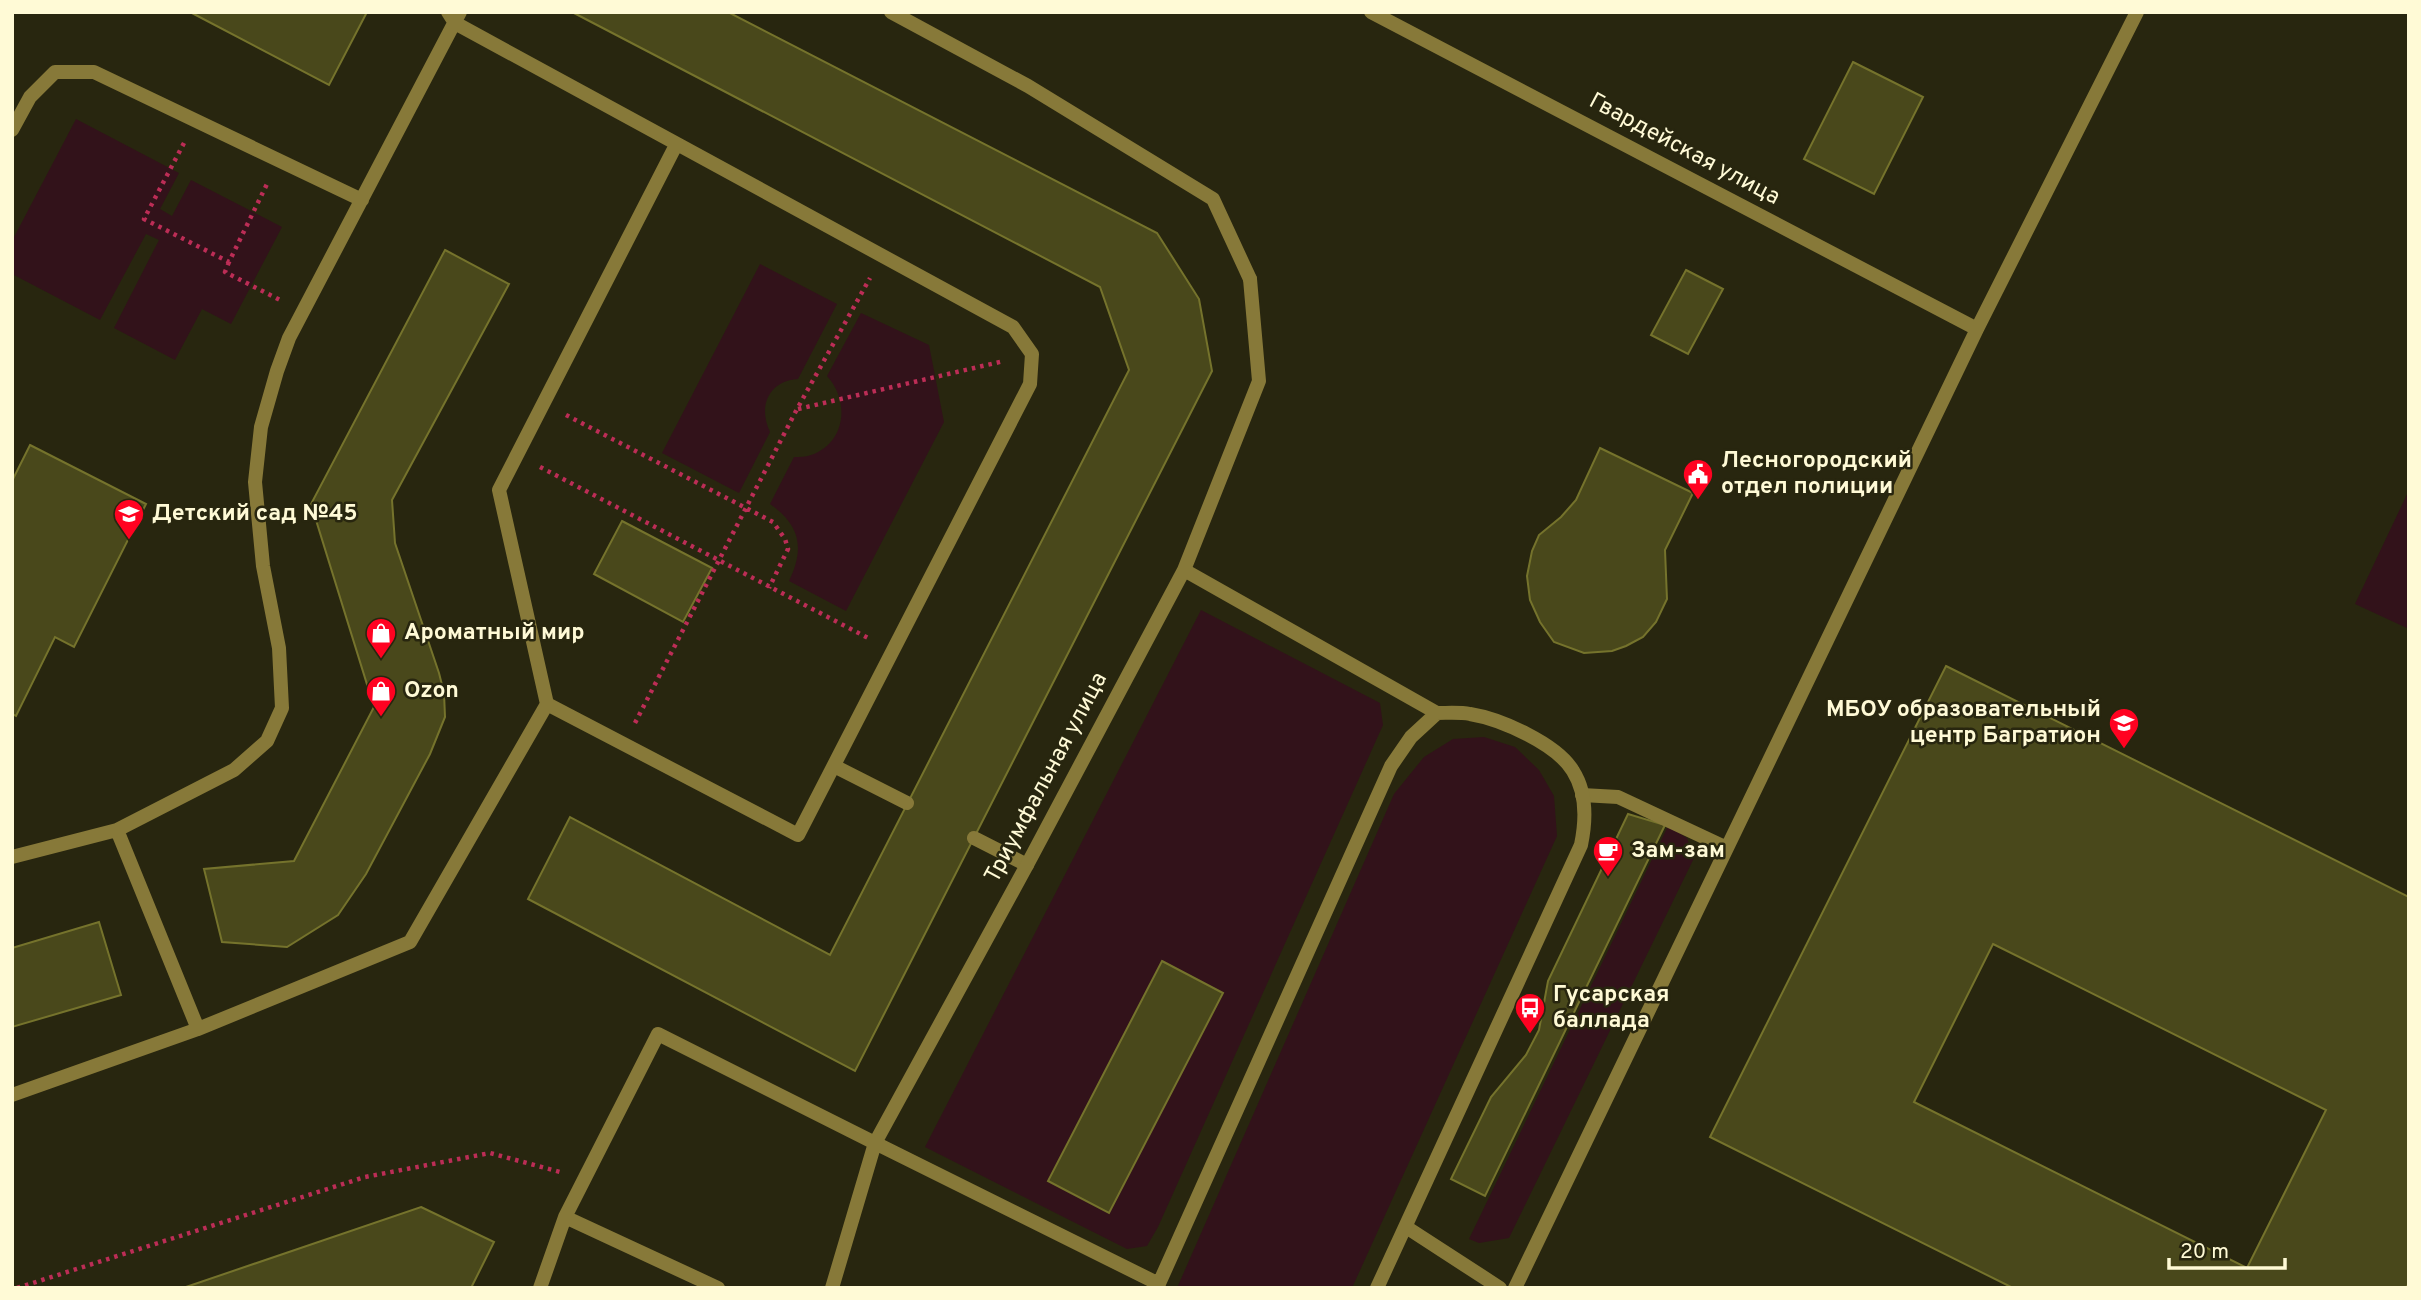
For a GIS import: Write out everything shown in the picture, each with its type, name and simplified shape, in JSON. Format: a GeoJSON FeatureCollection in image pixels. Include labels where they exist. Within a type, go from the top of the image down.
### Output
{"type":"FeatureCollection","features":[{"type":"Feature","properties":{"kind":"street","name":"Триумфальная улица"},"geometry":{"type":"LineString","coordinates":[[832,1288],[875,1143],[1184,570],[1259,381],[1250,279],[1213,199],[1028,86],[891,12]]}},
{"type":"Feature","properties":{"kind":"street","name":"Гвардейская улица"},"geometry":{"type":"LineString","coordinates":[[1371,12],[1977,329]]}},
{"type":"Feature","properties":{"kind":"street"},"geometry":{"type":"LineString","coordinates":[[1515,1288],[1977,329],[2137,12]]}},
{"type":"Feature","properties":{"kind":"street"},"geometry":{"type":"LineString","coordinates":[[12,857],[117,830],[234,769],[267,741],[282,708],[279,648],[263,566],[255,482],[261,427],[289,338],[455,16],[676,145],[1013,327],[1032,354],[1030,384],[798,835],[547,704]]}},
{"type":"Feature","properties":{"kind":"street"},"geometry":{"type":"LineString","coordinates":[[12,130],[30,97],[55,72],[94,72],[362,200]]}},
{"type":"Feature","properties":{"kind":"street"},"geometry":{"type":"LineString","coordinates":[[12,1095],[198,1029],[410,942],[547,704],[499,490],[676,145]]}},
{"type":"Feature","properties":{"kind":"street"},"geometry":{"type":"LineString","coordinates":[[1184,570],[1437,713],[1469,713],[1500,722],[1531,737],[1559,753],[1574,772],[1582,796],[1586,821],[1581,845],[1377,1288]]}},
{"type":"Feature","properties":{"kind":"street"},"geometry":{"type":"LineString","coordinates":[[540,1288],[565,1217],[658,1034],[1158,1286],[1391,766],[1411,737],[1437,713]]}},
{"type":"Feature","properties":{"kind":"street"},"geometry":{"type":"LineString","coordinates":[[834,766],[907,803]]}},
{"type":"Feature","properties":{"kind":"street"},"geometry":{"type":"LineString","coordinates":[[1582,796],[1618,797],[1727,848]]}},
{"type":"Feature","properties":{"kind":"street"},"geometry":{"type":"LineString","coordinates":[[117,830],[198,1029]]}},
{"type":"Feature","properties":{"kind":"street"},"geometry":{"type":"LineString","coordinates":[[974,838],[1027,864]]}},
{"type":"Feature","properties":{"kind":"street"},"geometry":{"type":"LineString","coordinates":[[565,1217],[718,1288]]}},
{"type":"Feature","properties":{"kind":"street"},"geometry":{"type":"LineString","coordinates":[[1406,1227],[1500,1288]]}},
{"type":"Feature","properties":{"kind":"path"},"geometry":{"type":"LineString","coordinates":[[195,120],[144,219],[229,262]]}},
{"type":"Feature","properties":{"kind":"path"},"geometry":{"type":"LineString","coordinates":[[279,160],[225,272],[303,312]]}},
{"type":"Feature","properties":{"kind":"path"},"geometry":{"type":"LineString","coordinates":[[625,744],[797,409],[882,256]]}},
{"type":"Feature","properties":{"kind":"path"},"geometry":{"type":"LineString","coordinates":[[797,409],[1032,354]]}},
{"type":"Feature","properties":{"kind":"path"},"geometry":{"type":"LineString","coordinates":[[543,403],[773,522],[785,539],[788,549],[769,588]]}},
{"type":"Feature","properties":{"kind":"path"},"geometry":{"type":"LineString","coordinates":[[517,455],[893,651]]}},
{"type":"Feature","properties":{"kind":"path"},"geometry":{"type":"LineString","coordinates":[[17,1288],[365,1177],[490,1153],[585,1179]]}},
{"type":"Feature","properties":{"kind":"shaded area"},"geometry":{"type":"Polygon","coordinates":[[[76,119],[179,173],[160,209],[172,216],[191,180],[282,227],[231,324],[202,309],[175,360],[114,328],[159,240],[146,234],[100,320],[12,274],[12,241],[76,119]]]}},
{"type":"Feature","properties":{"kind":"shaded area"},"geometry":{"type":"Polygon","coordinates":[[[760,264],[837,304],[798,379],[779,385],[768,397],[765,413],[770,432],[739,493],[662,453],[760,264]]]}},
{"type":"Feature","properties":{"kind":"shaded area"},"geometry":{"type":"Polygon","coordinates":[[[861,313],[929,345],[944,422],[846,611],[789,581],[797,558],[797,538],[788,520],[770,504],[794,457],[809,456],[823,449],[838,431],[841,420],[839,397],[827,376],[861,313]]]}},
{"type":"Feature","properties":{"kind":"shaded area"},"geometry":{"type":"Polygon","coordinates":[[[2409,490],[2409,629],[2355,604],[2409,490]]]}},
{"type":"Feature","properties":{"kind":"shaded area"},"geometry":{"type":"Polygon","coordinates":[[[1201,610],[1380,703],[1383,725],[1158,1227],[1147,1246],[1127,1249],[925,1147],[1201,610]]]}},
{"type":"Feature","properties":{"kind":"shaded area"},"geometry":{"type":"Polygon","coordinates":[[[1484,737],[1515,747],[1539,770],[1554,796],[1557,836],[1352,1288],[1177,1288],[1394,794],[1424,757],[1453,739],[1484,737]]]}},
{"type":"Feature","properties":{"kind":"shaded area"},"geometry":{"type":"Polygon","coordinates":[[[1668,826],[1687,838],[1694,858],[1509,1238],[1479,1243],[1469,1239],[1668,826]]]}},
{"type":"Feature","properties":{"kind":"building"},"geometry":{"type":"Polygon","coordinates":[[[190,12],[367,12],[329,85],[190,12]]]}},
{"type":"Feature","properties":{"kind":"building"},"geometry":{"type":"Polygon","coordinates":[[[572,12],[728,12],[1157,233],[1199,299],[1212,371],[855,1071],[528,899],[570,817],[830,955],[1129,370],[1100,287],[572,12]]]}},
{"type":"Feature","properties":{"kind":"building"},"geometry":{"type":"Polygon","coordinates":[[[1853,62],[1923,97],[1874,194],[1804,159],[1853,62]]]}},
{"type":"Feature","properties":{"kind":"building"},"geometry":{"type":"Polygon","coordinates":[[[445,250],[509,284],[392,500],[395,543],[439,673],[444,693],[445,717],[430,754],[366,874],[338,915],[287,947],[222,942],[204,869],[294,861],[374,707],[311,504],[445,250]]]}},
{"type":"Feature","properties":{"kind":"building"},"geometry":{"type":"Polygon","coordinates":[[[1686,270],[1723,289],[1688,354],[1651,335],[1686,270]]]}},
{"type":"Feature","properties":{"kind":"building"},"geometry":{"type":"Polygon","coordinates":[[[30,445],[146,504],[74,647],[55,637],[16,716],[12,714],[12,481],[30,445]]]}},
{"type":"Feature","properties":{"kind":"building"},"geometry":{"type":"Polygon","coordinates":[[[1600,448],[1693,493],[1665,550],[1667,599],[1656,622],[1643,637],[1626,646],[1612,651],[1584,653],[1554,642],[1540,622],[1530,600],[1527,576],[1532,551],[1539,535],[1576,500],[1600,448]]]}},
{"type":"Feature","properties":{"kind":"building"},"geometry":{"type":"Polygon","coordinates":[[[622,521],[712,568],[683,622],[594,574],[622,521]]]}},
{"type":"Feature","properties":{"kind":"building"},"geometry":{"type":"Polygon","coordinates":[[[1946,666],[2409,897],[2409,1283],[2406,1288],[2013,1288],[1710,1137],[1946,666]],[[1993,944],[1914,1102],[2247,1268],[2326,1110],[1993,944]]]}},
{"type":"Feature","properties":{"kind":"building"},"geometry":{"type":"Polygon","coordinates":[[[1628,814],[1665,825],[1485,1196],[1451,1179],[1491,1097],[1526,1055],[1539,1030],[1548,981],[1628,814]]]}},
{"type":"Feature","properties":{"kind":"building"},"geometry":{"type":"Polygon","coordinates":[[[99,922],[121,995],[12,1027],[12,948],[99,922]]]}},
{"type":"Feature","properties":{"kind":"building"},"geometry":{"type":"Polygon","coordinates":[[[1162,961],[1223,993],[1109,1213],[1048,1181],[1162,961]]]}},
{"type":"Feature","properties":{"kind":"building"},"geometry":{"type":"Polygon","coordinates":[[[421,1207],[494,1242],[471,1288],[183,1288],[421,1207]]]}},
{"type":"Feature","properties":{"kind":"place","name":"Лесногородский отдел полиции"},"geometry":{"type":"Point","coordinates":[1698,501]}},
{"type":"Feature","properties":{"kind":"place","name":"Детский сад №45"},"geometry":{"type":"Point","coordinates":[129,541]}},
{"type":"Feature","properties":{"kind":"place","name":"Ароматный мир"},"geometry":{"type":"Point","coordinates":[381,660]}},
{"type":"Feature","properties":{"kind":"place","name":"Ozon"},"geometry":{"type":"Point","coordinates":[381,718]}},
{"type":"Feature","properties":{"kind":"place","name":"МБОУ образовательный центр Багратион"},"geometry":{"type":"Point","coordinates":[2124,750]}},
{"type":"Feature","properties":{"kind":"place","name":"Зам-зам"},"geometry":{"type":"Point","coordinates":[1608,878]}},
{"type":"Feature","properties":{"kind":"place","name":"Гусарская баллада"},"geometry":{"type":"Point","coordinates":[1530,1035]}}]}
